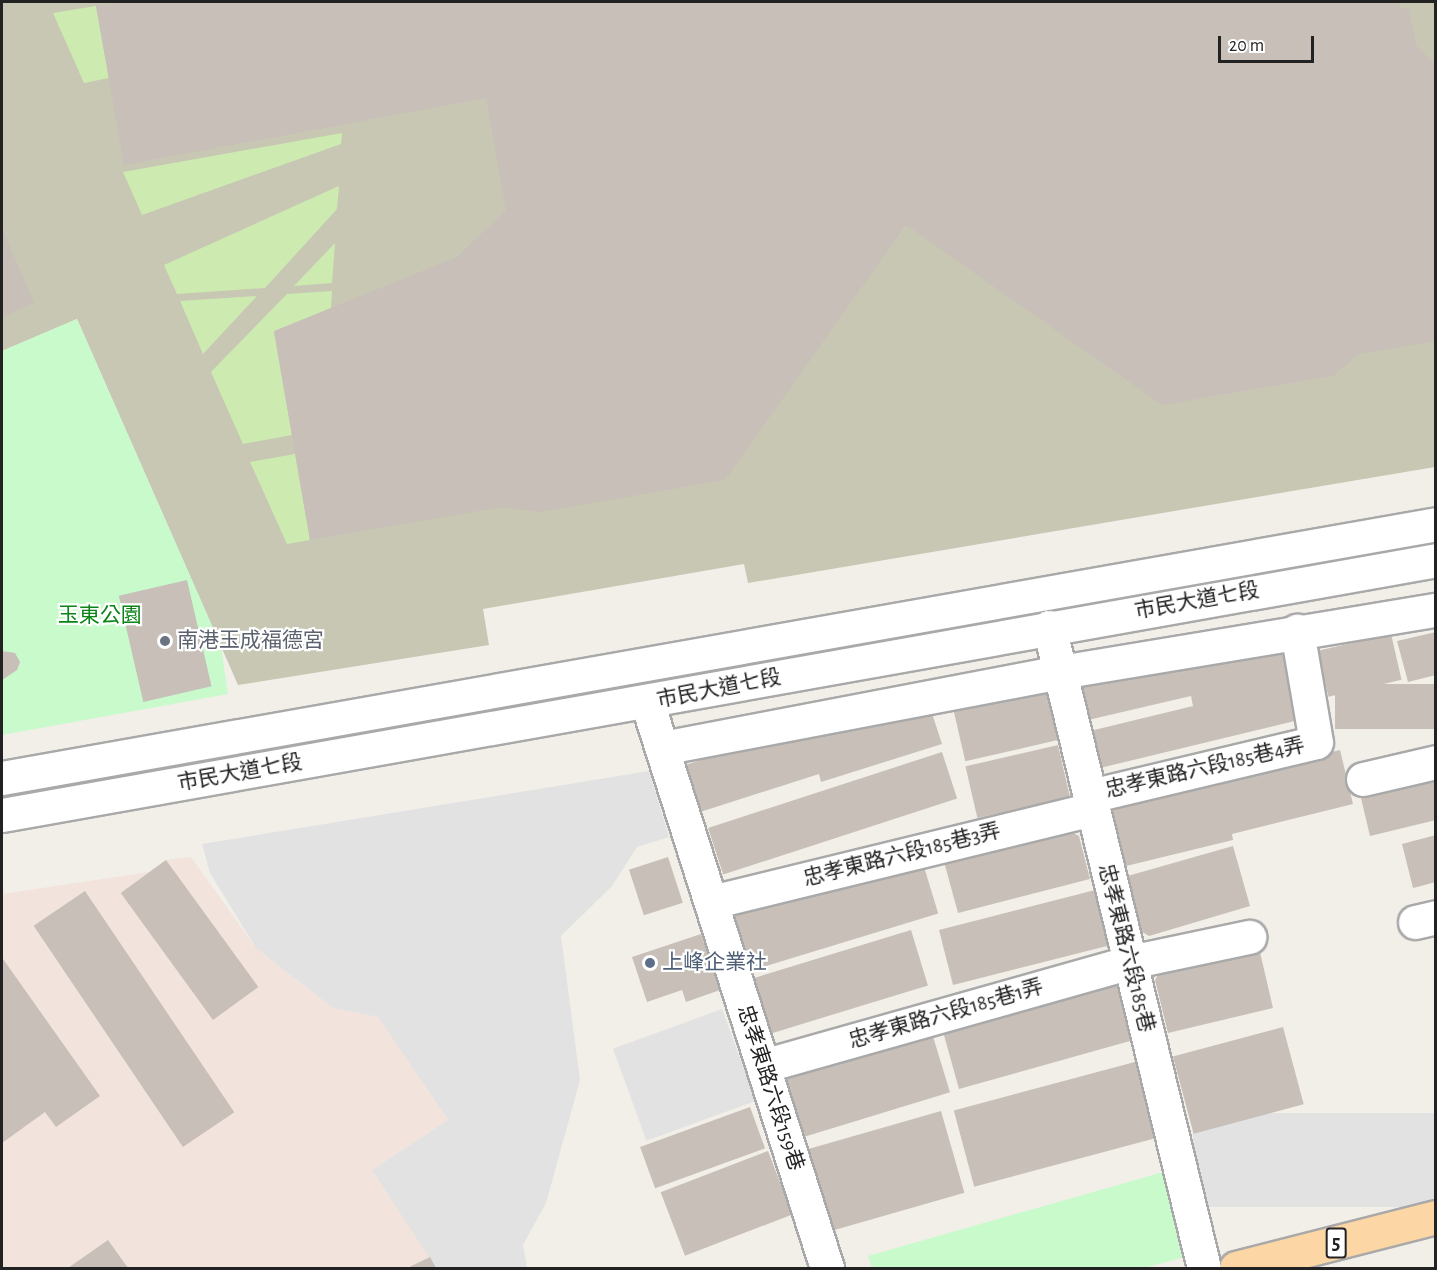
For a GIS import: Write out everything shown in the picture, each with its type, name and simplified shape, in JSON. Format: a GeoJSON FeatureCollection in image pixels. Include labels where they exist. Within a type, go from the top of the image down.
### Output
{"type":"FeatureCollection","features":[{"type":"Feature","properties":{"kind":"main road","name":"5"},"geometry":{"type":"LineString","coordinates":[[1236,1269],[1436,1217]]}},
{"type":"Feature","properties":{"kind":"street","name":"市民大道七段"},"geometry":{"type":"LineString","coordinates":[[2,778],[1436,524]]}},
{"type":"Feature","properties":{"kind":"street","name":"市民大道七段"},"geometry":{"type":"LineString","coordinates":[[2,815],[1436,560]]}},
{"type":"Feature","properties":{"kind":"street"},"geometry":{"type":"LineString","coordinates":[[662,748],[1060,672],[1297,631],[1436,610]]}},
{"type":"Feature","properties":{"kind":"street","name":"忠孝東路六段185巷"},"geometry":{"type":"LineString","coordinates":[[1049,627],[1204,1269]]}},
{"type":"Feature","properties":{"kind":"street","name":"忠孝東路六段185巷4弄"},"geometry":{"type":"LineString","coordinates":[[1091,803],[1316,742],[1297,631]]}},
{"type":"Feature","properties":{"kind":"street","name":"忠孝東路六段159巷"},"geometry":{"type":"LineString","coordinates":[[647,702],[827,1269]]}},
{"type":"Feature","properties":{"kind":"street"},"geometry":{"type":"LineString","coordinates":[[1364,779],[1436,762]]}},
{"type":"Feature","properties":{"kind":"street","name":"忠孝東路六段185巷3弄"},"geometry":{"type":"LineString","coordinates":[[711,902],[1091,803]]}},
{"type":"Feature","properties":{"kind":"street","name":"忠孝東路六段185巷1弄"},"geometry":{"type":"LineString","coordinates":[[763,1066],[1130,962],[1249,937]]}},
{"type":"Feature","properties":{"kind":"shaded area"},"geometry":{"type":"Polygon","coordinates":[[[2,2],[1435,2],[1435,467],[748,583],[744,564],[483,609],[489,645],[238,685],[77,319],[2,351],[2,2]]]}},
{"type":"Feature","properties":{"kind":"shaded area"},"geometry":{"type":"Polygon","coordinates":[[[649,771],[669,837],[637,847],[612,886],[561,936],[580,1080],[546,1203],[523,1245],[527,1268],[436,1268],[372,1170],[448,1120],[378,1017],[333,1008],[256,948],[210,873],[202,844],[649,771]]]}},
{"type":"Feature","properties":{"kind":"shaded area"},"geometry":{"type":"Polygon","coordinates":[[[191,857],[256,948],[333,1008],[378,1017],[448,1120],[372,1170],[430,1257],[406,1268],[2,1268],[2,894],[149,872],[166,860],[191,857]]]}},
{"type":"Feature","properties":{"kind":"shaded area"},"geometry":{"type":"Polygon","coordinates":[[[722,1009],[756,1101],[647,1141],[613,1049],[722,1009]]]}},
{"type":"Feature","properties":{"kind":"shaded area"},"geometry":{"type":"Polygon","coordinates":[[[1193,1113],[1435,1113],[1435,1207],[1193,1207],[1193,1113]]]}},
{"type":"Feature","properties":{"kind":"green space"},"geometry":{"type":"Polygon","coordinates":[[[96,6],[109,78],[84,83],[53,13],[96,6]]]}},
{"type":"Feature","properties":{"kind":"green space"},"geometry":{"type":"Polygon","coordinates":[[[342,133],[341,144],[142,215],[123,172],[342,133]]]}},
{"type":"Feature","properties":{"kind":"green space"},"geometry":{"type":"Polygon","coordinates":[[[339,186],[337,209],[265,288],[177,294],[164,265],[339,186]]]}},
{"type":"Feature","properties":{"kind":"green space"},"geometry":{"type":"Polygon","coordinates":[[[335,243],[332,283],[294,286],[335,243]]]}},
{"type":"Feature","properties":{"kind":"green space"},"geometry":{"type":"Polygon","coordinates":[[[332,291],[331,308],[274,332],[292,435],[243,444],[211,372],[287,294],[332,291]]]}},
{"type":"Feature","properties":{"kind":"green space"},"geometry":{"type":"Polygon","coordinates":[[[257,296],[203,354],[180,301],[257,296]]]}},
{"type":"Feature","properties":{"kind":"green space","name":"玉東公園"},"geometry":{"type":"Polygon","coordinates":[[[77,319],[221,646],[228,694],[2,735],[2,351],[77,319]]]}},
{"type":"Feature","properties":{"kind":"green space"},"geometry":{"type":"Polygon","coordinates":[[[295,454],[310,540],[287,544],[250,462],[295,454]]]}},
{"type":"Feature","properties":{"kind":"green space"},"geometry":{"type":"Polygon","coordinates":[[[1167,1171],[1188,1256],[1144,1268],[872,1268],[868,1256],[1167,1171]]]}},
{"type":"Feature","properties":{"kind":"building"},"geometry":{"type":"Polygon","coordinates":[[[123,2],[1399,2],[1400,9],[1409,7],[1416,45],[1436,65],[1436,341],[1359,354],[1333,376],[1162,405],[906,225],[725,480],[539,512],[501,507],[310,540],[274,331],[457,257],[506,210],[486,98],[124,165],[96,6],[123,2]]]}},
{"type":"Feature","properties":{"kind":"building"},"geometry":{"type":"Polygon","coordinates":[[[2,228],[34,303],[2,317],[2,228]]]}},
{"type":"Feature","properties":{"kind":"building","name":"南港玉成福德宮"},"geometry":{"type":"Polygon","coordinates":[[[187,580],[212,686],[143,702],[119,596],[187,580]]]}},
{"type":"Feature","properties":{"kind":"building"},"geometry":{"type":"Polygon","coordinates":[[[1436,632],[1436,675],[1408,682],[1397,641],[1436,632]]]}},
{"type":"Feature","properties":{"kind":"building"},"geometry":{"type":"Polygon","coordinates":[[[1391,634],[1402,680],[1328,697],[1318,651],[1391,634]]]}},
{"type":"Feature","properties":{"kind":"building"},"geometry":{"type":"Polygon","coordinates":[[[1285,646],[1303,719],[1100,768],[1090,731],[1193,706],[1191,696],[1088,720],[1080,686],[1183,661],[1185,670],[1285,646]]]}},
{"type":"Feature","properties":{"kind":"building"},"geometry":{"type":"Polygon","coordinates":[[[2,651],[15,653],[20,662],[17,670],[2,680],[2,651]]]}},
{"type":"Feature","properties":{"kind":"building"},"geometry":{"type":"Polygon","coordinates":[[[1047,684],[1060,740],[965,761],[952,706],[1047,684]]]}},
{"type":"Feature","properties":{"kind":"building"},"geometry":{"type":"Polygon","coordinates":[[[1335,684],[1436,684],[1436,729],[1335,729],[1335,684]]]}},
{"type":"Feature","properties":{"kind":"building"},"geometry":{"type":"Polygon","coordinates":[[[927,698],[942,744],[821,782],[819,774],[697,813],[682,766],[804,728],[927,698]]]}},
{"type":"Feature","properties":{"kind":"building"},"geometry":{"type":"Polygon","coordinates":[[[1058,745],[1070,797],[977,818],[965,766],[1058,745]]]}},
{"type":"Feature","properties":{"kind":"building"},"geometry":{"type":"Polygon","coordinates":[[[1340,750],[1353,804],[1232,834],[1233,840],[1122,867],[1110,817],[1116,805],[1340,750]]]}},
{"type":"Feature","properties":{"kind":"building"},"geometry":{"type":"Polygon","coordinates":[[[942,752],[957,799],[723,875],[708,828],[942,752]]]}},
{"type":"Feature","properties":{"kind":"building"},"geometry":{"type":"Polygon","coordinates":[[[1436,775],[1436,820],[1370,836],[1360,794],[1436,775]]]}},
{"type":"Feature","properties":{"kind":"building"},"geometry":{"type":"Polygon","coordinates":[[[1064,828],[1079,836],[1090,879],[958,913],[943,858],[1064,828]]]}},
{"type":"Feature","properties":{"kind":"building"},"geometry":{"type":"Polygon","coordinates":[[[1436,835],[1436,882],[1413,888],[1402,844],[1436,835]]]}},
{"type":"Feature","properties":{"kind":"building"},"geometry":{"type":"Polygon","coordinates":[[[1233,846],[1250,906],[1149,936],[1139,930],[1124,877],[1233,846]]]}},
{"type":"Feature","properties":{"kind":"building"},"geometry":{"type":"Polygon","coordinates":[[[668,857],[683,903],[644,915],[629,870],[668,857]]]}},
{"type":"Feature","properties":{"kind":"building"},"geometry":{"type":"Polygon","coordinates":[[[921,857],[938,913],[748,972],[731,915],[921,857]]]}},
{"type":"Feature","properties":{"kind":"building"},"geometry":{"type":"Polygon","coordinates":[[[166,860],[258,987],[213,1020],[121,893],[166,860]]]}},
{"type":"Feature","properties":{"kind":"building"},"geometry":{"type":"Polygon","coordinates":[[[1099,889],[1111,933],[1107,946],[953,985],[939,930],[1099,889]]]}},
{"type":"Feature","properties":{"kind":"building"},"geometry":{"type":"Polygon","coordinates":[[[85,891],[234,1112],[183,1147],[34,926],[85,891]]]}},
{"type":"Feature","properties":{"kind":"building"},"geometry":{"type":"Polygon","coordinates":[[[911,930],[928,985],[765,1035],[748,980],[911,930]]]}},
{"type":"Feature","properties":{"kind":"building"},"geometry":{"type":"Polygon","coordinates":[[[701,934],[720,990],[686,1002],[682,990],[647,1002],[632,957],[701,934]]]}},
{"type":"Feature","properties":{"kind":"building"},"geometry":{"type":"Polygon","coordinates":[[[1259,948],[1273,1008],[1168,1033],[1155,980],[1160,972],[1259,948]]]}},
{"type":"Feature","properties":{"kind":"building"},"geometry":{"type":"Polygon","coordinates":[[[3,959],[100,1096],[56,1127],[45,1112],[2,1143],[3,959]]]}},
{"type":"Feature","properties":{"kind":"building"},"geometry":{"type":"Polygon","coordinates":[[[1107,983],[1124,989],[1137,1039],[959,1089],[942,1028],[1107,983]]]}},
{"type":"Feature","properties":{"kind":"building"},"geometry":{"type":"Polygon","coordinates":[[[1283,1027],[1304,1104],[1194,1134],[1173,1057],[1283,1027]]]}},
{"type":"Feature","properties":{"kind":"building"},"geometry":{"type":"Polygon","coordinates":[[[931,1030],[950,1092],[798,1139],[779,1076],[931,1030]]]}},
{"type":"Feature","properties":{"kind":"building"},"geometry":{"type":"Polygon","coordinates":[[[1146,1059],[1166,1135],[974,1187],[954,1111],[1146,1059]]]}},
{"type":"Feature","properties":{"kind":"building"},"geometry":{"type":"Polygon","coordinates":[[[750,1107],[765,1148],[655,1188],[640,1147],[750,1107]]]}},
{"type":"Feature","properties":{"kind":"building"},"geometry":{"type":"Polygon","coordinates":[[[941,1111],[964,1193],[824,1233],[801,1151],[941,1111]]]}},
{"type":"Feature","properties":{"kind":"building"},"geometry":{"type":"Polygon","coordinates":[[[768,1151],[792,1214],[685,1256],[661,1192],[768,1151]]]}},
{"type":"Feature","properties":{"kind":"building"},"geometry":{"type":"Polygon","coordinates":[[[108,1240],[128,1268],[68,1268],[108,1240]]]}},
{"type":"Feature","properties":{"kind":"building"},"geometry":{"type":"Polygon","coordinates":[[[430,1257],[436,1268],[407,1268],[430,1257]]]}},
{"type":"Feature","properties":{"kind":"place","name":"南港玉成福德宮"},"geometry":{"type":"Point","coordinates":[165,641]}},
{"type":"Feature","properties":{"kind":"place","name":"上峰企業社"},"geometry":{"type":"Point","coordinates":[650,963]}}]}
